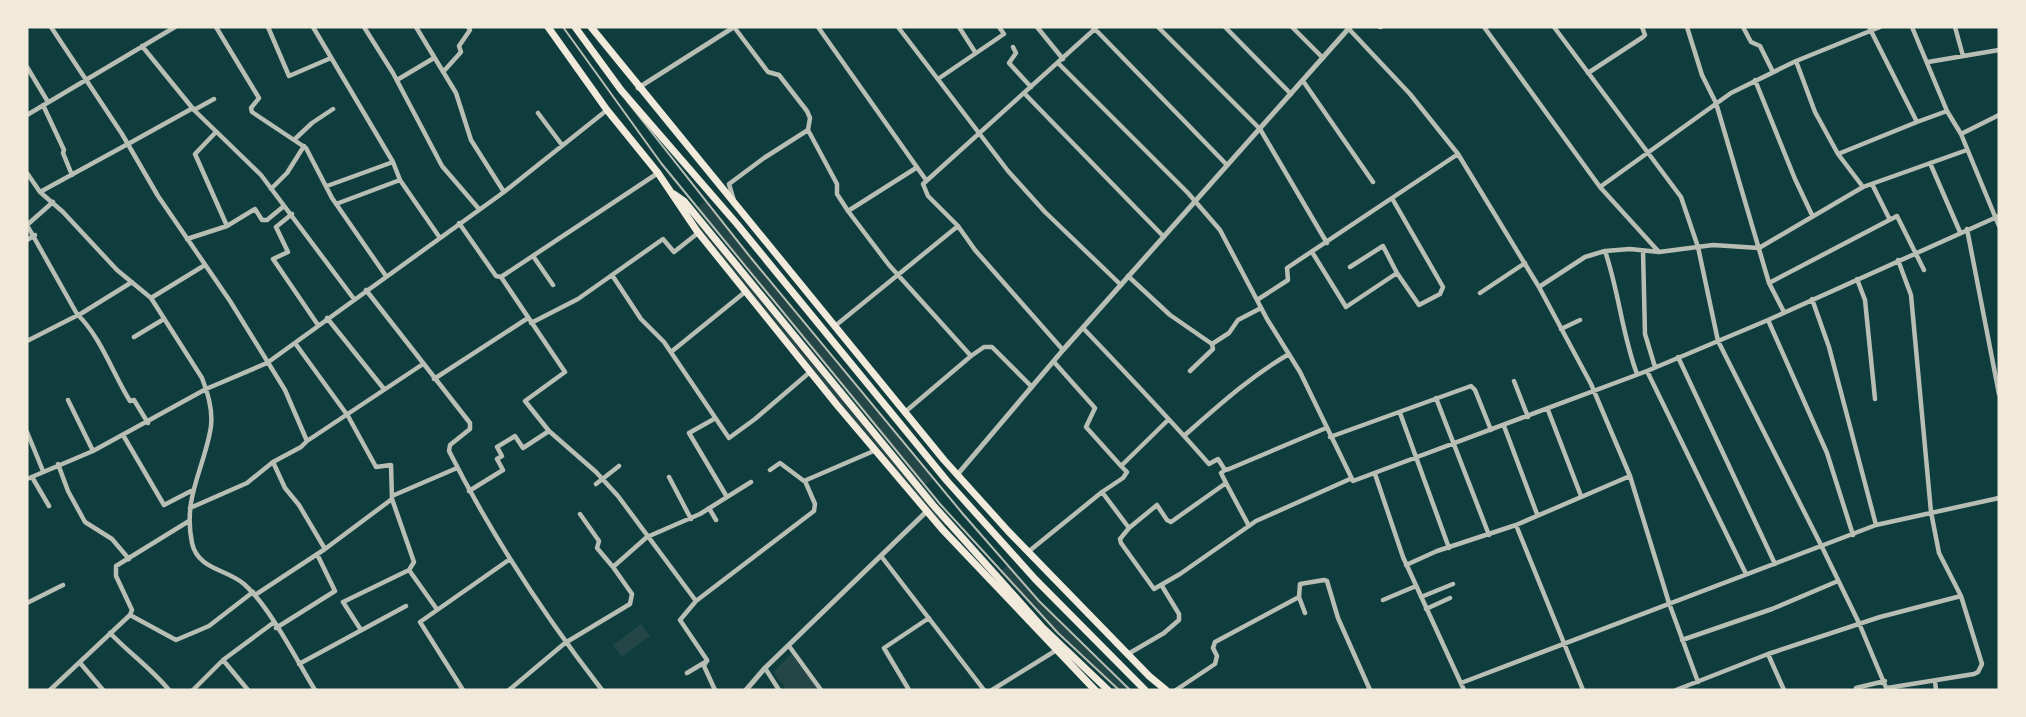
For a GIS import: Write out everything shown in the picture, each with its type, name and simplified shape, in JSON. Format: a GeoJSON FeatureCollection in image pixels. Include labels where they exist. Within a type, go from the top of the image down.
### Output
{"type":"FeatureCollection","features":[{"type":"Feature","properties":{"kind":"main road"},"geometry":{"type":"LineString","coordinates":[[548,27],[607,110],[674,194],[684,201],[933,505],[1043,628],[1108,690]]}},
{"type":"Feature","properties":{"kind":"main road"},"geometry":{"type":"LineString","coordinates":[[575,27],[620,89],[737,225],[994,534],[1145,690]]}},
{"type":"Feature","properties":{"kind":"main road"},"geometry":{"type":"LineString","coordinates":[[591,27],[638,88],[957,475],[1028,552],[1166,690]]}},
{"type":"Feature","properties":{"kind":"main road"},"geometry":{"type":"LineString","coordinates":[[674,194],[678,206],[745,292],[926,512],[1055,651],[1095,690]]}},
{"type":"Feature","properties":{"kind":"main road"},"geometry":{"type":"LineString","coordinates":[[994,534],[1008,531]]}},
{"type":"Feature","properties":{"kind":"main road"},"geometry":{"type":"LineString","coordinates":[[989,579],[995,572]]}},
{"type":"Feature","properties":{"kind":"street"},"geometry":{"type":"LineString","coordinates":[[51,27],[288,394],[307,441]]}},
{"type":"Feature","properties":{"kind":"street"},"geometry":{"type":"LineString","coordinates":[[162,27],[165,33]]}},
{"type":"Feature","properties":{"kind":"street"},"geometry":{"type":"LineString","coordinates":[[27,115],[175,27]]}},
{"type":"Feature","properties":{"kind":"street"},"geometry":{"type":"LineString","coordinates":[[216,27],[259,98],[251,108],[252,112],[304,146],[312,156],[336,204],[386,276]]}},
{"type":"Feature","properties":{"kind":"street"},"geometry":{"type":"LineString","coordinates":[[268,27],[290,76],[331,58]]}},
{"type":"Feature","properties":{"kind":"street"},"geometry":{"type":"LineString","coordinates":[[313,27],[393,162],[400,180],[440,238]]}},
{"type":"Feature","properties":{"kind":"street"},"geometry":{"type":"LineString","coordinates":[[364,27],[397,80],[442,166],[479,209]]}},
{"type":"Feature","properties":{"kind":"street"},"geometry":{"type":"LineString","coordinates":[[416,27],[458,97],[471,140],[504,192]]}},
{"type":"Feature","properties":{"kind":"street"},"geometry":{"type":"LineString","coordinates":[[638,88],[734,27],[768,72],[779,75],[810,116],[808,130],[837,184],[837,194],[848,212],[898,274],[971,356]]}},
{"type":"Feature","properties":{"kind":"street"},"geometry":{"type":"LineString","coordinates":[[818,27],[926,180]]}},
{"type":"Feature","properties":{"kind":"street"},"geometry":{"type":"LineString","coordinates":[[898,27],[980,131],[1008,171],[1044,212],[1120,285]]}},
{"type":"Feature","properties":{"kind":"street"},"geometry":{"type":"LineString","coordinates":[[959,27],[975,52]]}},
{"type":"Feature","properties":{"kind":"street"},"geometry":{"type":"LineString","coordinates":[[938,78],[1004,34],[999,27]]}},
{"type":"Feature","properties":{"kind":"street"},"geometry":{"type":"LineString","coordinates":[[1037,27],[1062,59]]}},
{"type":"Feature","properties":{"kind":"street"},"geometry":{"type":"LineString","coordinates":[[1158,27],[1260,129],[1326,243]]}},
{"type":"Feature","properties":{"kind":"street"},"geometry":{"type":"LineString","coordinates":[[1225,27],[1291,94]]}},
{"type":"Feature","properties":{"kind":"street"},"geometry":{"type":"LineString","coordinates":[[1292,27],[1323,58]]}},
{"type":"Feature","properties":{"kind":"street"},"geometry":{"type":"LineString","coordinates":[[1484,27],[1600,187],[1659,252]]}},
{"type":"Feature","properties":{"kind":"street"},"geometry":{"type":"LineString","coordinates":[[1554,27],[1648,156],[1678,191],[1698,247],[1718,340],[1859,623],[1887,689],[1974,674],[1980,669],[1978,648],[1961,596],[1941,556],[1931,512],[1911,295],[1898,260]]}},
{"type":"Feature","properties":{"kind":"street"},"geometry":{"type":"LineString","coordinates":[[1588,73],[1643,37],[1645,35],[1641,27]]}},
{"type":"Feature","properties":{"kind":"street"},"geometry":{"type":"LineString","coordinates":[[1687,27],[1702,75],[1716,103],[1769,283],[1784,312]]}},
{"type":"Feature","properties":{"kind":"street"},"geometry":{"type":"LineString","coordinates":[[1743,27],[1751,42],[1760,46],[1773,72]]}},
{"type":"Feature","properties":{"kind":"street"},"geometry":{"type":"LineString","coordinates":[[1600,187],[1648,156],[1716,103],[1755,80],[1870,29],[1880,27]]}},
{"type":"Feature","properties":{"kind":"street"},"geometry":{"type":"LineString","coordinates":[[1912,27],[1947,111],[1961,134],[1999,226]]}},
{"type":"Feature","properties":{"kind":"street"},"geometry":{"type":"LineString","coordinates":[[1955,27],[1963,56]]}},
{"type":"Feature","properties":{"kind":"street"},"geometry":{"type":"LineString","coordinates":[[1063,350],[924,189],[926,180],[1095,28],[1227,165]]}},
{"type":"Feature","properties":{"kind":"street"},"geometry":{"type":"LineString","coordinates":[[957,475],[1120,285],[1349,28],[1410,94],[1458,154],[1539,287],[1593,390],[1630,476],[1669,603],[1698,682]]}},
{"type":"Feature","properties":{"kind":"street"},"geometry":{"type":"LineString","coordinates":[[443,72],[461,52],[459,46],[469,29]]}},
{"type":"Feature","properties":{"kind":"street"},"geometry":{"type":"LineString","coordinates":[[1870,29],[1917,122]]}},
{"type":"Feature","properties":{"kind":"street"},"geometry":{"type":"LineString","coordinates":[[142,46],[193,109],[261,175],[354,299]]}},
{"type":"Feature","properties":{"kind":"street"},"geometry":{"type":"LineString","coordinates":[[1013,47],[1016,52],[1009,63],[1031,87]]}},
{"type":"Feature","properties":{"kind":"street"},"geometry":{"type":"LineString","coordinates":[[1928,63],[1999,51]]}},
{"type":"Feature","properties":{"kind":"street"},"geometry":{"type":"LineString","coordinates":[[397,80],[434,58]]}},
{"type":"Feature","properties":{"kind":"street"},"geometry":{"type":"LineString","coordinates":[[1796,61],[1815,112],[1838,154],[1863,188]]}},
{"type":"Feature","properties":{"kind":"street"},"geometry":{"type":"LineString","coordinates":[[1058,63],[1196,202],[1226,240],[1261,308],[1289,354],[1352,480]]}},
{"type":"Feature","properties":{"kind":"street"},"geometry":{"type":"LineString","coordinates":[[27,67],[45,104],[72,175]]}},
{"type":"Feature","properties":{"kind":"street"},"geometry":{"type":"LineString","coordinates":[[1755,80],[1812,215]]}},
{"type":"Feature","properties":{"kind":"street"},"geometry":{"type":"LineString","coordinates":[[1302,81],[1373,182]]}},
{"type":"Feature","properties":{"kind":"street"},"geometry":{"type":"LineString","coordinates":[[1024,93],[1164,237]]}},
{"type":"Feature","properties":{"kind":"street"},"geometry":{"type":"LineString","coordinates":[[40,192],[214,99]]}},
{"type":"Feature","properties":{"kind":"street"},"geometry":{"type":"LineString","coordinates":[[295,139],[312,123],[333,109]]}},
{"type":"Feature","properties":{"kind":"street"},"geometry":{"type":"LineString","coordinates":[[49,506],[29,478],[93,451],[148,423],[206,389],[267,363],[504,192],[607,110]]}},
{"type":"Feature","properties":{"kind":"street"},"geometry":{"type":"LineString","coordinates":[[1838,154],[1947,111]]}},
{"type":"Feature","properties":{"kind":"street"},"geometry":{"type":"LineString","coordinates":[[538,114],[562,145]]}},
{"type":"Feature","properties":{"kind":"street"},"geometry":{"type":"LineString","coordinates":[[1961,134],[1999,115]]}},
{"type":"Feature","properties":{"kind":"street"},"geometry":{"type":"LineString","coordinates":[[734,204],[729,184],[808,130]]}},
{"type":"Feature","properties":{"kind":"street"},"geometry":{"type":"LineString","coordinates":[[216,132],[195,154],[227,226]]}},
{"type":"Feature","properties":{"kind":"street"},"geometry":{"type":"LineString","coordinates":[[271,189],[287,173],[304,146]]}},
{"type":"Feature","properties":{"kind":"street"},"geometry":{"type":"LineString","coordinates":[[1539,287],[1585,257],[1605,251],[1659,252],[1698,247],[1759,248],[1812,215],[1863,188],[1966,150]]}},
{"type":"Feature","properties":{"kind":"street"},"geometry":{"type":"LineString","coordinates":[[1257,300],[1288,280],[1287,268],[1393,200],[1458,154]]}},
{"type":"Feature","properties":{"kind":"street"},"geometry":{"type":"LineString","coordinates":[[327,186],[393,162]]}},
{"type":"Feature","properties":{"kind":"street"},"geometry":{"type":"LineString","coordinates":[[1930,163],[1960,232]]}},
{"type":"Feature","properties":{"kind":"street"},"geometry":{"type":"LineString","coordinates":[[848,212],[916,168]]}},
{"type":"Feature","properties":{"kind":"street"},"geometry":{"type":"LineString","coordinates":[[27,173],[40,192],[151,298],[206,389],[210,433],[191,491],[189,520],[195,550],[204,562],[238,579],[254,594],[315,690]]}},
{"type":"Feature","properties":{"kind":"street"},"geometry":{"type":"LineString","coordinates":[[501,277],[658,173]]}},
{"type":"Feature","properties":{"kind":"street"},"geometry":{"type":"LineString","coordinates":[[336,204],[400,180]]}},
{"type":"Feature","properties":{"kind":"street"},"geometry":{"type":"LineString","coordinates":[[1872,184],[1889,218]]}},
{"type":"Feature","properties":{"kind":"street"},"geometry":{"type":"LineString","coordinates":[[1350,267],[1383,246],[1397,273],[1419,305],[1443,291],[1443,287],[1393,200]]}},
{"type":"Feature","properties":{"kind":"street"},"geometry":{"type":"LineString","coordinates":[[53,202],[27,225],[35,235],[77,315],[86,323],[117,374],[130,401],[134,400],[148,423]]}},
{"type":"Feature","properties":{"kind":"street"},"geometry":{"type":"LineString","coordinates":[[187,239],[227,226],[255,209],[262,220],[267,220],[284,206]]}},
{"type":"Feature","properties":{"kind":"street"},"geometry":{"type":"LineString","coordinates":[[292,214],[276,227],[288,252],[273,259],[318,326]]}},
{"type":"Feature","properties":{"kind":"street"},"geometry":{"type":"LineString","coordinates":[[1769,283],[1848,243],[1889,218],[1897,216],[1924,270]]}},
{"type":"Feature","properties":{"kind":"street"},"geometry":{"type":"LineString","coordinates":[[1226,483],[1171,522],[1156,505],[1129,528],[1120,541],[1151,588],[1162,586],[1249,526],[1288,504],[1548,410],[1593,390],[1647,371],[1768,320],[1997,217]]}},
{"type":"Feature","properties":{"kind":"street"},"geometry":{"type":"LineString","coordinates":[[459,223],[501,277],[565,371],[565,374],[525,401],[549,431],[602,479],[696,601]]}},
{"type":"Feature","properties":{"kind":"street"},"geometry":{"type":"LineString","coordinates":[[834,327],[958,226]]}},
{"type":"Feature","properties":{"kind":"street"},"geometry":{"type":"LineString","coordinates":[[1967,229],[1999,394]]}},
{"type":"Feature","properties":{"kind":"street"},"geometry":{"type":"LineString","coordinates":[[531,323],[578,300],[663,239],[674,252],[698,232]]}},
{"type":"Feature","properties":{"kind":"street"},"geometry":{"type":"LineString","coordinates":[[27,240],[35,235]]}},
{"type":"Feature","properties":{"kind":"street"},"geometry":{"type":"LineString","coordinates":[[1605,251],[1617,286],[1623,329],[1637,374]]}},
{"type":"Feature","properties":{"kind":"street"},"geometry":{"type":"LineString","coordinates":[[1643,251],[1645,333],[1655,367]]}},
{"type":"Feature","properties":{"kind":"street"},"geometry":{"type":"LineString","coordinates":[[1312,252],[1346,307],[1397,273]]}},
{"type":"Feature","properties":{"kind":"street"},"geometry":{"type":"LineString","coordinates":[[533,256],[553,285]]}},
{"type":"Feature","properties":{"kind":"street"},"geometry":{"type":"LineString","coordinates":[[1480,293],[1525,263]]}},
{"type":"Feature","properties":{"kind":"street"},"geometry":{"type":"LineString","coordinates":[[151,298],[206,265]]}},
{"type":"Feature","properties":{"kind":"street"},"geometry":{"type":"LineString","coordinates":[[612,275],[641,319],[671,352],[727,436],[733,437],[810,372]]}},
{"type":"Feature","properties":{"kind":"street"},"geometry":{"type":"LineString","coordinates":[[1128,276],[1170,315],[1212,344],[1214,348],[1190,371]]}},
{"type":"Feature","properties":{"kind":"street"},"geometry":{"type":"LineString","coordinates":[[1857,279],[1865,300],[1875,399]]}},
{"type":"Feature","properties":{"kind":"street"},"geometry":{"type":"LineString","coordinates":[[27,341],[77,315],[132,282]]}},
{"type":"Feature","properties":{"kind":"street"},"geometry":{"type":"LineString","coordinates":[[366,290],[470,423],[470,429],[448,448],[457,468],[510,559],[565,643],[602,690]]}},
{"type":"Feature","properties":{"kind":"street"},"geometry":{"type":"LineString","coordinates":[[671,352],[745,292]]}},
{"type":"Feature","properties":{"kind":"street"},"geometry":{"type":"LineString","coordinates":[[1812,299],[1829,347],[1876,525]]}},
{"type":"Feature","properties":{"kind":"street"},"geometry":{"type":"LineString","coordinates":[[1212,344],[1229,333],[1238,320],[1261,308]]}},
{"type":"Feature","properties":{"kind":"street"},"geometry":{"type":"LineString","coordinates":[[327,318],[384,390]]}},
{"type":"Feature","properties":{"kind":"street"},"geometry":{"type":"LineString","coordinates":[[434,379],[528,318]]}},
{"type":"Feature","properties":{"kind":"street"},"geometry":{"type":"LineString","coordinates":[[134,338],[164,319]]}},
{"type":"Feature","properties":{"kind":"street"},"geometry":{"type":"LineString","coordinates":[[1561,329],[1580,320]]}},
{"type":"Feature","properties":{"kind":"street"},"geometry":{"type":"LineString","coordinates":[[1768,320],[1827,453],[1853,535]]}},
{"type":"Feature","properties":{"kind":"street"},"geometry":{"type":"LineString","coordinates":[[1083,328],[1210,464],[1218,459],[1225,470]]}},
{"type":"Feature","properties":{"kind":"street"},"geometry":{"type":"LineString","coordinates":[[295,343],[348,416],[376,467],[391,465],[392,498],[414,562],[409,570],[344,602],[360,630]]}},
{"type":"Feature","properties":{"kind":"street"},"geometry":{"type":"LineString","coordinates":[[905,412],[984,346],[992,347],[1032,387]]}},
{"type":"Feature","properties":{"kind":"street"},"geometry":{"type":"LineString","coordinates":[[1185,435],[1219,404],[1247,385],[1266,367],[1289,354]]}},
{"type":"Feature","properties":{"kind":"street"},"geometry":{"type":"LineString","coordinates":[[1678,357],[1775,564]]}},
{"type":"Feature","properties":{"kind":"street"},"geometry":{"type":"LineString","coordinates":[[1028,552],[1102,492],[1126,476],[1127,472],[1086,427],[1095,408],[1054,362]]}},
{"type":"Feature","properties":{"kind":"street"},"geometry":{"type":"LineString","coordinates":[[190,508],[247,483],[273,462],[301,447],[423,364]]}},
{"type":"Feature","properties":{"kind":"street"},"geometry":{"type":"LineString","coordinates":[[1647,371],[1746,574]]}},
{"type":"Feature","properties":{"kind":"street"},"geometry":{"type":"LineString","coordinates":[[1514,381],[1528,417]]}},
{"type":"Feature","properties":{"kind":"street"},"geometry":{"type":"LineString","coordinates":[[1330,437],[1436,398],[1473,387],[1491,430]]}},
{"type":"Feature","properties":{"kind":"street"},"geometry":{"type":"LineString","coordinates":[[1436,398],[1489,535]]}},
{"type":"Feature","properties":{"kind":"street"},"geometry":{"type":"LineString","coordinates":[[68,400],[93,451]]}},
{"type":"Feature","properties":{"kind":"street"},"geometry":{"type":"LineString","coordinates":[[1548,410],[1581,496]]}},
{"type":"Feature","properties":{"kind":"street"},"geometry":{"type":"LineString","coordinates":[[1400,413],[1449,548]]}},
{"type":"Feature","properties":{"kind":"street"},"geometry":{"type":"LineString","coordinates":[[714,419],[689,433],[727,497]]}},
{"type":"Feature","properties":{"kind":"street"},"geometry":{"type":"LineString","coordinates":[[1121,466],[1168,420]]}},
{"type":"Feature","properties":{"kind":"street"},"geometry":{"type":"LineString","coordinates":[[1504,426],[1537,514]]}},
{"type":"Feature","properties":{"kind":"street"},"geometry":{"type":"LineString","coordinates":[[1249,526],[1221,473],[1326,428]]}},
{"type":"Feature","properties":{"kind":"street"},"geometry":{"type":"LineString","coordinates":[[469,491],[503,470],[497,459],[502,456],[497,447],[515,436],[523,448],[549,431]]}},
{"type":"Feature","properties":{"kind":"street"},"geometry":{"type":"LineString","coordinates":[[27,432],[43,471]]}},
{"type":"Feature","properties":{"kind":"street"},"geometry":{"type":"LineString","coordinates":[[123,435],[164,505],[191,491]]}},
{"type":"Feature","properties":{"kind":"street"},"geometry":{"type":"LineString","coordinates":[[805,481],[876,450]]}},
{"type":"Feature","properties":{"kind":"street"},"geometry":{"type":"LineString","coordinates":[[273,462],[285,488],[299,505],[324,549]]}},
{"type":"Feature","properties":{"kind":"street"},"geometry":{"type":"LineString","coordinates":[[715,690],[705,668],[707,661],[680,620],[696,601],[814,511],[815,504],[805,481],[780,463],[770,470]]}},
{"type":"Feature","properties":{"kind":"street"},"geometry":{"type":"LineString","coordinates":[[58,464],[68,490],[85,522],[112,539],[129,559]]}},
{"type":"Feature","properties":{"kind":"street"},"geometry":{"type":"LineString","coordinates":[[596,484],[619,466]]}},
{"type":"Feature","properties":{"kind":"street"},"geometry":{"type":"LineString","coordinates":[[130,615],[176,640],[209,626],[317,554],[392,498],[457,468]]}},
{"type":"Feature","properties":{"kind":"street"},"geometry":{"type":"LineString","coordinates":[[1375,474],[1406,565],[1464,690]]}},
{"type":"Feature","properties":{"kind":"street"},"geometry":{"type":"LineString","coordinates":[[1406,565],[1516,525],[1537,514],[1630,476]]}},
{"type":"Feature","properties":{"kind":"street"},"geometry":{"type":"LineString","coordinates":[[669,477],[691,519]]}},
{"type":"Feature","properties":{"kind":"street"},"geometry":{"type":"LineString","coordinates":[[613,567],[647,537],[691,519],[751,482]]}},
{"type":"Feature","properties":{"kind":"street"},"geometry":{"type":"LineString","coordinates":[[1102,492],[1129,528]]}},
{"type":"Feature","properties":{"kind":"street"},"geometry":{"type":"LineString","coordinates":[[1461,683],[1876,525],[1999,498]]}},
{"type":"Feature","properties":{"kind":"street"},"geometry":{"type":"LineString","coordinates":[[710,508],[716,520]]}},
{"type":"Feature","properties":{"kind":"street"},"geometry":{"type":"LineString","coordinates":[[746,690],[765,668],[926,512]]}},
{"type":"Feature","properties":{"kind":"street"},"geometry":{"type":"LineString","coordinates":[[509,690],[565,643],[633,600],[632,594],[597,548],[598,542],[580,514]]}},
{"type":"Feature","properties":{"kind":"street"},"geometry":{"type":"LineString","coordinates":[[51,690],[130,615],[132,610],[115,572],[116,566],[189,520]]}},
{"type":"Feature","properties":{"kind":"street"},"geometry":{"type":"LineString","coordinates":[[1516,525],[1562,644],[1583,690]]}},
{"type":"Feature","properties":{"kind":"street"},"geometry":{"type":"LineString","coordinates":[[193,690],[223,660],[275,625],[334,591],[317,554]]}},
{"type":"Feature","properties":{"kind":"street"},"geometry":{"type":"LineString","coordinates":[[881,556],[984,690]]}},
{"type":"Feature","properties":{"kind":"street"},"geometry":{"type":"LineString","coordinates":[[463,690],[420,622],[435,608],[472,587],[510,559]]}},
{"type":"Feature","properties":{"kind":"street"},"geometry":{"type":"LineString","coordinates":[[409,570],[435,608]]}},
{"type":"Feature","properties":{"kind":"street"},"geometry":{"type":"LineString","coordinates":[[1305,613],[1299,597],[1299,584],[1327,581],[1338,618],[1370,690]]}},
{"type":"Feature","properties":{"kind":"street"},"geometry":{"type":"LineString","coordinates":[[1682,640],[1772,609],[1838,581]]}},
{"type":"Feature","properties":{"kind":"street"},"geometry":{"type":"LineString","coordinates":[[1421,597],[1453,584]]}},
{"type":"Feature","properties":{"kind":"street"},"geometry":{"type":"LineString","coordinates":[[28,601],[63,585]]}},
{"type":"Feature","properties":{"kind":"street"},"geometry":{"type":"LineString","coordinates":[[1128,654],[1164,633],[1179,620],[1179,614],[1162,586]]}},
{"type":"Feature","properties":{"kind":"street"},"geometry":{"type":"LineString","coordinates":[[1383,600],[1416,586]]}},
{"type":"Feature","properties":{"kind":"street"},"geometry":{"type":"LineString","coordinates":[[1676,690],[1768,654],[1859,623],[1961,596]]}},
{"type":"Feature","properties":{"kind":"street"},"geometry":{"type":"LineString","coordinates":[[1176,690],[1215,664],[1217,656],[1213,648],[1215,642],[1299,597]]}},
{"type":"Feature","properties":{"kind":"street"},"geometry":{"type":"LineString","coordinates":[[1426,609],[1450,598]]}},
{"type":"Feature","properties":{"kind":"street"},"geometry":{"type":"LineString","coordinates":[[299,664],[406,606]]}},
{"type":"Feature","properties":{"kind":"street"},"geometry":{"type":"LineString","coordinates":[[909,690],[886,654],[884,646],[929,618]]}},
{"type":"Feature","properties":{"kind":"street"},"geometry":{"type":"LineString","coordinates":[[110,633],[137,660],[151,669],[169,690]]}},
{"type":"Feature","properties":{"kind":"street"},"geometry":{"type":"LineString","coordinates":[[789,646],[821,690]]}},
{"type":"Feature","properties":{"kind":"street"},"geometry":{"type":"LineString","coordinates":[[992,690],[1055,651]]}},
{"type":"Feature","properties":{"kind":"street"},"geometry":{"type":"LineString","coordinates":[[1768,654],[1784,690]]}},
{"type":"Feature","properties":{"kind":"street"},"geometry":{"type":"LineString","coordinates":[[223,660],[248,690]]}},
{"type":"Feature","properties":{"kind":"street"},"geometry":{"type":"LineString","coordinates":[[687,673],[707,661]]}},
{"type":"Feature","properties":{"kind":"street"},"geometry":{"type":"LineString","coordinates":[[81,664],[103,690]]}},
{"type":"Feature","properties":{"kind":"street"},"geometry":{"type":"LineString","coordinates":[[765,668],[779,690]]}},
{"type":"Feature","properties":{"kind":"street"},"geometry":{"type":"LineString","coordinates":[[1856,688],[1885,681]]}},
{"type":"Feature","properties":{"kind":"street"},"geometry":{"type":"LineString","coordinates":[[1935,681],[1936,690]]}},
{"type":"Feature","properties":{"kind":"lane"},"geometry":{"type":"LineString","coordinates":[[563,27],[661,163],[940,504],[1058,633],[1119,690]]}},
{"type":"Feature","properties":{"kind":"lane"},"geometry":{"type":"LineString","coordinates":[[620,89],[631,109],[884,421],[1039,601],[1130,690]]}},
{"type":"Feature","properties":{"kind":"shaded area"},"geometry":{"type":"Polygon","coordinates":[[[684,201],[949,522],[942,529],[679,206],[684,201]]]}},
{"type":"Feature","properties":{"kind":"shaded area"},"geometry":{"type":"Polygon","coordinates":[[[706,201],[933,479],[925,485],[696,208],[706,201]]]}},
{"type":"Feature","properties":{"kind":"shaded area"},"geometry":{"type":"Polygon","coordinates":[[[1007,565],[1061,623],[1131,690],[1120,690],[1058,633],[1000,572],[1007,565]]]}},
{"type":"Feature","properties":{"kind":"shaded area"},"geometry":{"type":"Polygon","coordinates":[[[641,624],[650,636],[622,657],[613,645],[641,624]]]}},
{"type":"Feature","properties":{"kind":"shaded area"},"geometry":{"type":"Polygon","coordinates":[[[791,654],[819,690],[787,690],[773,672],[791,654]]]}}]}
